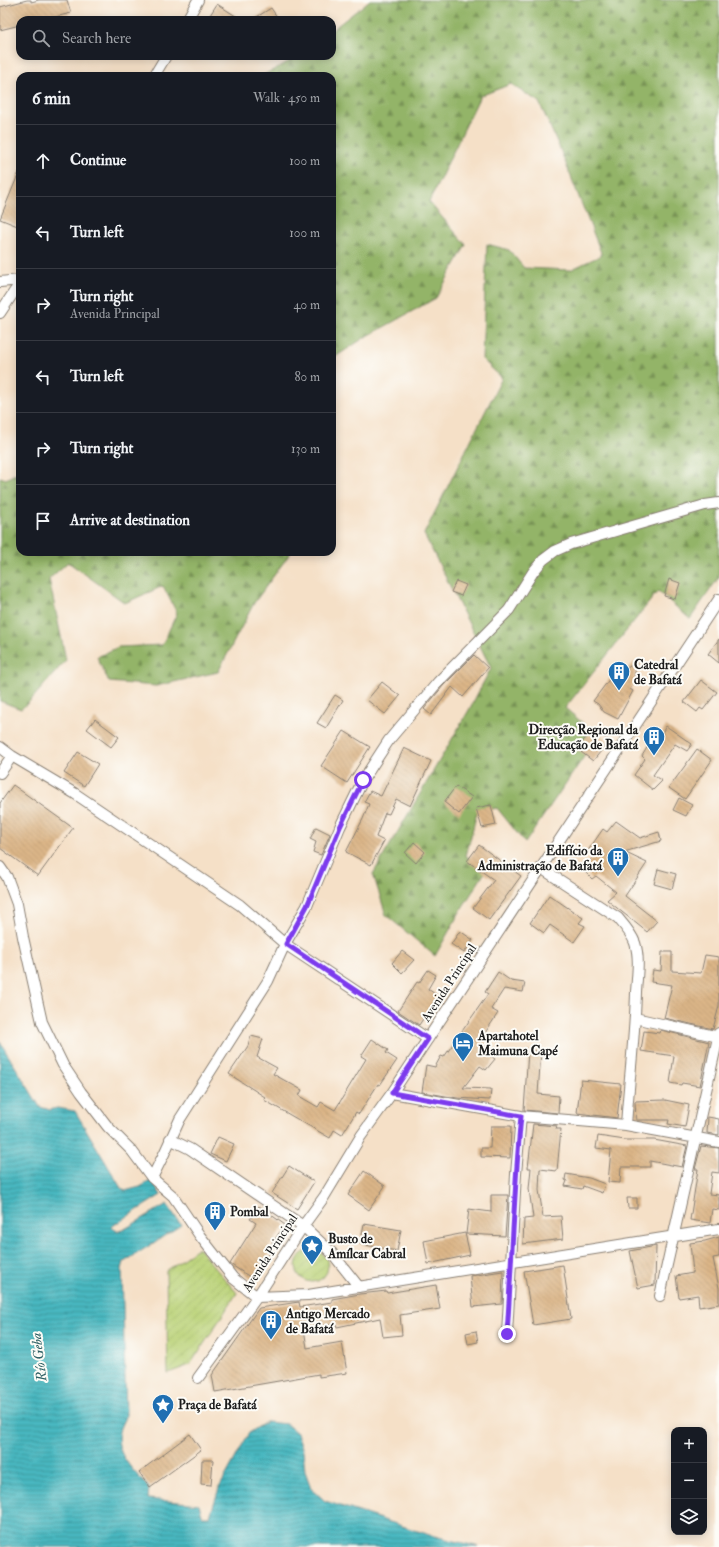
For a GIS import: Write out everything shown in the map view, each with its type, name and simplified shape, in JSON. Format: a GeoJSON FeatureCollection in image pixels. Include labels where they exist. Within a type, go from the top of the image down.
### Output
{"type":"FeatureCollection","features":[{"type":"Feature","properties":{"kind":"street"},"geometry":{"type":"LineString","coordinates":[[189,16],[198,0]]}},
{"type":"Feature","properties":{"kind":"street"},"geometry":{"type":"LineString","coordinates":[[156,72],[164,60]]}},
{"type":"Feature","properties":{"kind":"street"},"geometry":{"type":"LineString","coordinates":[[0,282],[16,282]]}},
{"type":"Feature","properties":{"kind":"street"},"geometry":{"type":"LineString","coordinates":[[0,313],[16,288]]}},
{"type":"Feature","properties":{"kind":"street"},"geometry":{"type":"LineString","coordinates":[[152,1178],[180,1119],[268,980],[307,906],[340,827],[363,780],[389,740],[438,682],[509,610],[533,572],[543,560],[555,550],[705,505],[719,503]]}},
{"type":"Feature","properties":{"kind":"street","name":"Avenida Principal"},"geometry":{"type":"LineString","coordinates":[[198,1378],[257,1297],[303,1226],[324,1197],[361,1136],[428,1039],[719,599]]}},
{"type":"Feature","properties":{"kind":"street"},"geometry":{"type":"LineString","coordinates":[[0,747],[74,794],[240,905],[286,944],[428,1039]]}},
{"type":"Feature","properties":{"kind":"street"},"geometry":{"type":"LineString","coordinates":[[0,773],[12,756]]}},
{"type":"Feature","properties":{"kind":"street"},"geometry":{"type":"LineString","coordinates":[[0,867],[7,876],[17,904],[36,1000],[42,1022],[50,1042],[63,1065],[89,1104],[108,1127],[132,1151],[152,1178],[173,1196],[200,1236],[233,1278],[257,1297],[308,1295],[719,1229]]}},
{"type":"Feature","properties":{"kind":"street"},"geometry":{"type":"LineString","coordinates":[[541,868],[618,918],[628,929],[635,943],[638,963],[626,1125]]}},
{"type":"Feature","properties":{"kind":"street"},"geometry":{"type":"LineString","coordinates":[[635,1018],[719,1036],[660,1296]]}},
{"type":"Feature","properties":{"kind":"street"},"geometry":{"type":"LineString","coordinates":[[392,1093],[521,1116],[626,1125],[719,1142]]}},
{"type":"Feature","properties":{"kind":"street"},"geometry":{"type":"LineString","coordinates":[[507,1334],[516,1174],[521,1116]]}},
{"type":"Feature","properties":{"kind":"street"},"geometry":{"type":"LineString","coordinates":[[170,1139],[190,1149],[303,1226],[332,1253],[359,1287]]}},
{"type":"Feature","properties":{"kind":"green space"},"geometry":{"type":"Polygon","coordinates":[[[370,0],[719,0],[719,577],[690,619],[658,591],[565,708],[598,736],[525,843],[497,808],[477,812],[466,856],[487,869],[462,908],[435,956],[386,915],[373,874],[469,710],[491,668],[424,534],[502,378],[482,359],[487,244],[509,250],[524,268],[570,270],[602,255],[558,144],[539,102],[511,84],[480,96],[429,202],[466,245],[436,298],[364,338],[336,356],[336,72],[269,72],[292,60],[336,60],[336,27],[370,0]]]}},
{"type":"Feature","properties":{"kind":"green space"},"geometry":{"type":"Polygon","coordinates":[[[16,473],[16,556],[288,556],[254,603],[218,672],[156,686],[109,682],[97,657],[118,647],[162,645],[177,613],[163,586],[125,603],[68,562],[49,579],[66,660],[30,701],[21,709],[0,701],[0,477],[6,479],[16,473]]]}},
{"type":"Feature","properties":{"kind":"green space"},"geometry":{"type":"Polygon","coordinates":[[[198,1248],[237,1293],[190,1365],[168,1373],[166,1271],[198,1248]]]}},
{"type":"Feature","properties":{"kind":"green space"},"geometry":{"type":"Polygon","coordinates":[[[312,1250],[318,1251],[325,1257],[328,1266],[327,1272],[321,1279],[312,1282],[306,1281],[299,1275],[296,1266],[297,1260],[303,1253],[312,1250]]]}},
{"type":"Feature","properties":{"kind":"water","name":"Río Geba"},"geometry":{"type":"Polygon","coordinates":[[[0,1042],[40,1107],[50,1110],[57,1108],[75,1111],[121,1188],[125,1191],[140,1187],[152,1180],[161,1195],[111,1227],[117,1231],[123,1230],[167,1204],[181,1225],[124,1262],[122,1269],[126,1415],[121,1425],[118,1440],[127,1463],[149,1488],[148,1499],[199,1504],[202,1516],[210,1516],[219,1488],[249,1433],[266,1422],[286,1424],[297,1433],[303,1450],[305,1471],[311,1488],[325,1501],[430,1535],[479,1547],[0,1547],[0,1042]]]}},
{"type":"Feature","properties":{"kind":"building"},"geometry":{"type":"Polygon","coordinates":[[[27,0],[31,0],[31,2],[39,0],[67,0],[71,13],[59,16],[16,16],[16,26],[0,30],[0,7],[27,0]]]}},
{"type":"Feature","properties":{"kind":"building"},"geometry":{"type":"Polygon","coordinates":[[[217,4],[236,16],[210,16],[217,4]]]}},
{"type":"Feature","properties":{"kind":"building"},"geometry":{"type":"Polygon","coordinates":[[[271,8],[276,16],[258,16],[271,8]]]}},
{"type":"Feature","properties":{"kind":"building"},"geometry":{"type":"Polygon","coordinates":[[[16,180],[16,225],[0,219],[16,180]]]}},
{"type":"Feature","properties":{"kind":"building"},"geometry":{"type":"Polygon","coordinates":[[[669,579],[680,583],[675,599],[664,596],[669,579]]]}},
{"type":"Feature","properties":{"kind":"building"},"geometry":{"type":"Polygon","coordinates":[[[456,581],[466,585],[461,596],[451,592],[456,581]]]}},
{"type":"Feature","properties":{"kind":"building"},"geometry":{"type":"Polygon","coordinates":[[[719,639],[719,663],[708,654],[719,639]]]}},
{"type":"Feature","properties":{"kind":"building"},"geometry":{"type":"Polygon","coordinates":[[[474,655],[488,668],[463,697],[452,687],[431,715],[424,709],[443,686],[474,655]]]}},
{"type":"Feature","properties":{"kind":"building","name":"Catedral de Bafatá"},"geometry":{"type":"Polygon","coordinates":[[[637,661],[634,678],[636,680],[630,689],[633,691],[618,719],[604,712],[598,704],[593,701],[611,677],[615,679],[620,669],[623,671],[637,661]]]}},
{"type":"Feature","properties":{"kind":"building"},"geometry":{"type":"Polygon","coordinates":[[[701,680],[717,692],[703,710],[700,708],[697,712],[684,702],[701,680]]]}},
{"type":"Feature","properties":{"kind":"building"},"geometry":{"type":"Polygon","coordinates":[[[382,682],[400,696],[385,714],[367,700],[382,682]]]}},
{"type":"Feature","properties":{"kind":"building"},"geometry":{"type":"Polygon","coordinates":[[[335,695],[343,700],[326,728],[317,723],[335,695]]]}},
{"type":"Feature","properties":{"kind":"building"},"geometry":{"type":"Polygon","coordinates":[[[95,719],[119,737],[111,747],[87,729],[95,719]]]}},
{"type":"Feature","properties":{"kind":"building","name":"Direcção Regional da Educação de Bafatá"},"geometry":{"type":"Polygon","coordinates":[[[666,726],[692,744],[687,751],[675,744],[653,775],[662,781],[653,790],[634,775],[645,759],[642,756],[651,741],[656,743],[666,726]]]}},
{"type":"Feature","properties":{"kind":"building"},"geometry":{"type":"Polygon","coordinates":[[[593,728],[609,741],[593,761],[577,749],[593,728]]]}},
{"type":"Feature","properties":{"kind":"building"},"geometry":{"type":"Polygon","coordinates":[[[344,731],[370,747],[347,783],[321,766],[344,731]]]}},
{"type":"Feature","properties":{"kind":"building"},"geometry":{"type":"Polygon","coordinates":[[[404,748],[431,761],[410,806],[396,799],[389,814],[385,813],[376,837],[384,841],[371,865],[346,852],[369,804],[364,802],[370,791],[381,796],[404,748]]]}},
{"type":"Feature","properties":{"kind":"building"},"geometry":{"type":"Polygon","coordinates":[[[697,749],[712,760],[685,799],[669,788],[697,749]]]}},
{"type":"Feature","properties":{"kind":"building"},"geometry":{"type":"Polygon","coordinates":[[[78,752],[98,764],[84,786],[64,773],[78,752]]]}},
{"type":"Feature","properties":{"kind":"building"},"geometry":{"type":"Polygon","coordinates":[[[13,785],[73,828],[38,876],[0,848],[0,803],[13,785]]]}},
{"type":"Feature","properties":{"kind":"building"},"geometry":{"type":"Polygon","coordinates":[[[456,786],[472,797],[459,814],[444,802],[456,786]]]}},
{"type":"Feature","properties":{"kind":"building"},"geometry":{"type":"Polygon","coordinates":[[[679,798],[692,805],[686,816],[673,810],[679,798]]]}},
{"type":"Feature","properties":{"kind":"building"},"geometry":{"type":"Polygon","coordinates":[[[491,805],[496,825],[482,828],[476,808],[491,805]]]}},
{"type":"Feature","properties":{"kind":"building","name":"Edifício da Administração de Bafatá"},"geometry":{"type":"Polygon","coordinates":[[[616,821],[640,838],[659,832],[661,841],[624,852],[647,863],[625,896],[657,921],[647,932],[607,900],[616,892],[596,876],[592,879],[582,869],[594,856],[587,852],[603,829],[607,832],[616,821]]]}},
{"type":"Feature","properties":{"kind":"building"},"geometry":{"type":"Polygon","coordinates":[[[316,827],[330,834],[321,855],[313,852],[316,842],[310,839],[316,827]]]}},
{"type":"Feature","properties":{"kind":"building"},"geometry":{"type":"Polygon","coordinates":[[[414,842],[425,852],[416,863],[405,853],[414,842]]]}},
{"type":"Feature","properties":{"kind":"building"},"geometry":{"type":"Polygon","coordinates":[[[479,845],[521,876],[489,920],[473,908],[494,880],[467,861],[479,845]]]}},
{"type":"Feature","properties":{"kind":"building"},"geometry":{"type":"Polygon","coordinates":[[[658,869],[676,874],[672,889],[654,884],[658,869]]]}},
{"type":"Feature","properties":{"kind":"building"},"geometry":{"type":"Polygon","coordinates":[[[549,895],[583,918],[579,923],[585,926],[574,942],[550,925],[544,933],[530,923],[549,895]]]}},
{"type":"Feature","properties":{"kind":"building"},"geometry":{"type":"Polygon","coordinates":[[[460,931],[473,940],[464,953],[451,944],[460,931]]]}},
{"type":"Feature","properties":{"kind":"building"},"geometry":{"type":"Polygon","coordinates":[[[402,951],[414,960],[402,973],[392,963],[402,951]]]}},
{"type":"Feature","properties":{"kind":"building"},"geometry":{"type":"Polygon","coordinates":[[[662,952],[672,952],[672,971],[701,973],[705,955],[719,957],[719,1006],[713,1029],[664,1018],[672,985],[651,982],[653,970],[661,971],[662,952]]]}},
{"type":"Feature","properties":{"kind":"building"},"geometry":{"type":"Polygon","coordinates":[[[428,970],[436,975],[428,989],[438,996],[419,1025],[398,1011],[417,982],[419,983],[428,970]]]}},
{"type":"Feature","properties":{"kind":"building"},"geometry":{"type":"Polygon","coordinates":[[[498,972],[511,981],[525,983],[523,992],[504,989],[491,1009],[498,1013],[485,1033],[491,1037],[483,1050],[495,1059],[486,1070],[480,1066],[463,1088],[491,1089],[490,1100],[457,1098],[422,1092],[426,1065],[435,1067],[441,1056],[444,1057],[488,994],[485,992],[498,972]]]}},
{"type":"Feature","properties":{"kind":"building"},"geometry":{"type":"Polygon","coordinates":[[[661,1030],[709,1042],[700,1086],[670,1083],[674,1056],[641,1051],[644,1031],[660,1033],[661,1030]]]}},
{"type":"Feature","properties":{"kind":"building"},"geometry":{"type":"Polygon","coordinates":[[[251,1036],[263,1039],[257,1057],[277,1068],[273,1074],[302,1090],[299,1096],[318,1107],[321,1102],[335,1110],[366,1059],[361,1056],[372,1039],[388,1050],[386,1053],[397,1060],[380,1085],[378,1084],[359,1114],[356,1112],[342,1135],[334,1130],[330,1138],[264,1100],[265,1097],[229,1074],[248,1046],[251,1036]]]}},
{"type":"Feature","properties":{"kind":"building"},"geometry":{"type":"Polygon","coordinates":[[[528,1051],[541,1051],[538,1094],[559,1096],[558,1113],[524,1110],[528,1051]]]}},
{"type":"Feature","properties":{"kind":"building"},"geometry":{"type":"Polygon","coordinates":[[[581,1080],[621,1084],[617,1118],[577,1113],[581,1080]]]}},
{"type":"Feature","properties":{"kind":"building"},"geometry":{"type":"Polygon","coordinates":[[[665,1100],[689,1105],[685,1127],[668,1124],[669,1120],[636,1120],[635,1101],[665,1100]]]}},
{"type":"Feature","properties":{"kind":"building"},"geometry":{"type":"Polygon","coordinates":[[[708,1117],[719,1119],[719,1135],[707,1133],[708,1117]]]}},
{"type":"Feature","properties":{"kind":"building"},"geometry":{"type":"Polygon","coordinates":[[[533,1124],[557,1126],[556,1129],[561,1129],[557,1171],[540,1169],[539,1190],[543,1217],[561,1216],[563,1239],[523,1244],[524,1219],[533,1218],[529,1189],[531,1168],[528,1168],[533,1124]]]}},
{"type":"Feature","properties":{"kind":"building"},"geometry":{"type":"Polygon","coordinates":[[[491,1126],[511,1126],[510,1158],[481,1157],[481,1148],[490,1148],[491,1126]]]}},
{"type":"Feature","properties":{"kind":"building"},"geometry":{"type":"Polygon","coordinates":[[[598,1136],[625,1140],[654,1140],[687,1146],[682,1167],[650,1161],[650,1167],[621,1167],[620,1183],[608,1182],[611,1150],[596,1148],[598,1136]]]}},
{"type":"Feature","properties":{"kind":"building"},"geometry":{"type":"Polygon","coordinates":[[[218,1137],[234,1144],[226,1161],[210,1154],[218,1137]]]}},
{"type":"Feature","properties":{"kind":"building"},"geometry":{"type":"Polygon","coordinates":[[[701,1146],[719,1148],[719,1173],[712,1172],[709,1194],[719,1195],[719,1210],[712,1209],[710,1223],[690,1220],[698,1169],[695,1169],[701,1146]]]}},
{"type":"Feature","properties":{"kind":"building"},"geometry":{"type":"Polygon","coordinates":[[[289,1166],[314,1182],[297,1209],[272,1193],[289,1166]]]}},
{"type":"Feature","properties":{"kind":"building"},"geometry":{"type":"Polygon","coordinates":[[[364,1171],[385,1186],[369,1210],[348,1195],[364,1171]]]}},
{"type":"Feature","properties":{"kind":"building"},"geometry":{"type":"Polygon","coordinates":[[[566,1174],[589,1178],[605,1184],[602,1193],[583,1186],[582,1189],[565,1186],[567,1181],[565,1180],[566,1174]]]}},
{"type":"Feature","properties":{"kind":"building"},"geometry":{"type":"Polygon","coordinates":[[[491,1195],[508,1195],[505,1236],[466,1234],[469,1209],[491,1212],[491,1195]]]}},
{"type":"Feature","properties":{"kind":"building"},"geometry":{"type":"Polygon","coordinates":[[[627,1198],[637,1198],[637,1208],[628,1208],[627,1198]]]}},
{"type":"Feature","properties":{"kind":"building"},"geometry":{"type":"Polygon","coordinates":[[[259,1206],[285,1225],[268,1249],[271,1251],[253,1279],[230,1264],[256,1223],[250,1219],[259,1206]]]}},
{"type":"Feature","properties":{"kind":"building"},"geometry":{"type":"Polygon","coordinates":[[[364,1224],[401,1230],[397,1251],[360,1244],[364,1224]]]}},
{"type":"Feature","properties":{"kind":"building"},"geometry":{"type":"Polygon","coordinates":[[[465,1233],[470,1255],[428,1264],[424,1241],[465,1233]]]}},
{"type":"Feature","properties":{"kind":"building"},"geometry":{"type":"Polygon","coordinates":[[[719,1237],[719,1257],[713,1258],[719,1288],[719,1304],[699,1307],[698,1295],[679,1298],[676,1276],[693,1273],[690,1243],[719,1237]]]}},
{"type":"Feature","properties":{"kind":"building"},"geometry":{"type":"Polygon","coordinates":[[[656,1246],[655,1285],[638,1288],[630,1251],[656,1246]]]}},
{"type":"Feature","properties":{"kind":"building"},"geometry":{"type":"Polygon","coordinates":[[[563,1265],[571,1319],[533,1325],[524,1271],[563,1265]]]}},
{"type":"Feature","properties":{"kind":"building"},"geometry":{"type":"Polygon","coordinates":[[[503,1271],[502,1304],[473,1307],[470,1276],[503,1271]]]}},
{"type":"Feature","properties":{"kind":"building"},"geometry":{"type":"Polygon","coordinates":[[[436,1285],[440,1309],[400,1315],[402,1335],[383,1337],[380,1318],[337,1327],[336,1324],[304,1329],[307,1348],[342,1342],[347,1373],[319,1377],[319,1374],[215,1392],[212,1375],[259,1308],[299,1302],[300,1307],[332,1302],[332,1299],[360,1294],[386,1291],[387,1293],[436,1285]]]}},
{"type":"Feature","properties":{"kind":"building"},"geometry":{"type":"Polygon","coordinates":[[[476,1331],[478,1342],[468,1344],[466,1333],[476,1331]]]}},
{"type":"Feature","properties":{"kind":"building"},"geometry":{"type":"Polygon","coordinates":[[[190,1434],[201,1450],[150,1487],[139,1472],[190,1434]]]}},
{"type":"Feature","properties":{"kind":"building"},"geometry":{"type":"Polygon","coordinates":[[[202,1460],[213,1460],[211,1485],[201,1484],[202,1460]]]}},
{"type":"Feature","properties":{"kind":"place","name":"Catedral de Bafatá"},"geometry":{"type":"Point","coordinates":[619,692]}},
{"type":"Feature","properties":{"kind":"place","name":"Direcção Regional da Educação de Bafatá"},"geometry":{"type":"Point","coordinates":[654,756]}},
{"type":"Feature","properties":{"kind":"place","name":"Edifício da Administração de Bafatá"},"geometry":{"type":"Point","coordinates":[618,878]}},
{"type":"Feature","properties":{"kind":"place","name":"Apartahotel Maimuna Capé"},"geometry":{"type":"Point","coordinates":[463,1062]}},
{"type":"Feature","properties":{"kind":"place","name":"Pombal"},"geometry":{"type":"Point","coordinates":[215,1232]}},
{"type":"Feature","properties":{"kind":"place","name":"Busto de Amílcar Cabral"},"geometry":{"type":"Point","coordinates":[312,1266]}},
{"type":"Feature","properties":{"kind":"place","name":"Antigo Mercado de Bafatá"},"geometry":{"type":"Point","coordinates":[271,1340]}},
{"type":"Feature","properties":{"kind":"place","name":"Praça de Bafatá"},"geometry":{"type":"Point","coordinates":[163,1424]}},
{"type":"Feature","properties":{"kind":"route"},"geometry":{"type":"LineString","coordinates":[[363,780],[340,827],[307,906],[286,944],[428,1039],[392,1093],[521,1116],[516,1174],[507,1334]]}}]}
